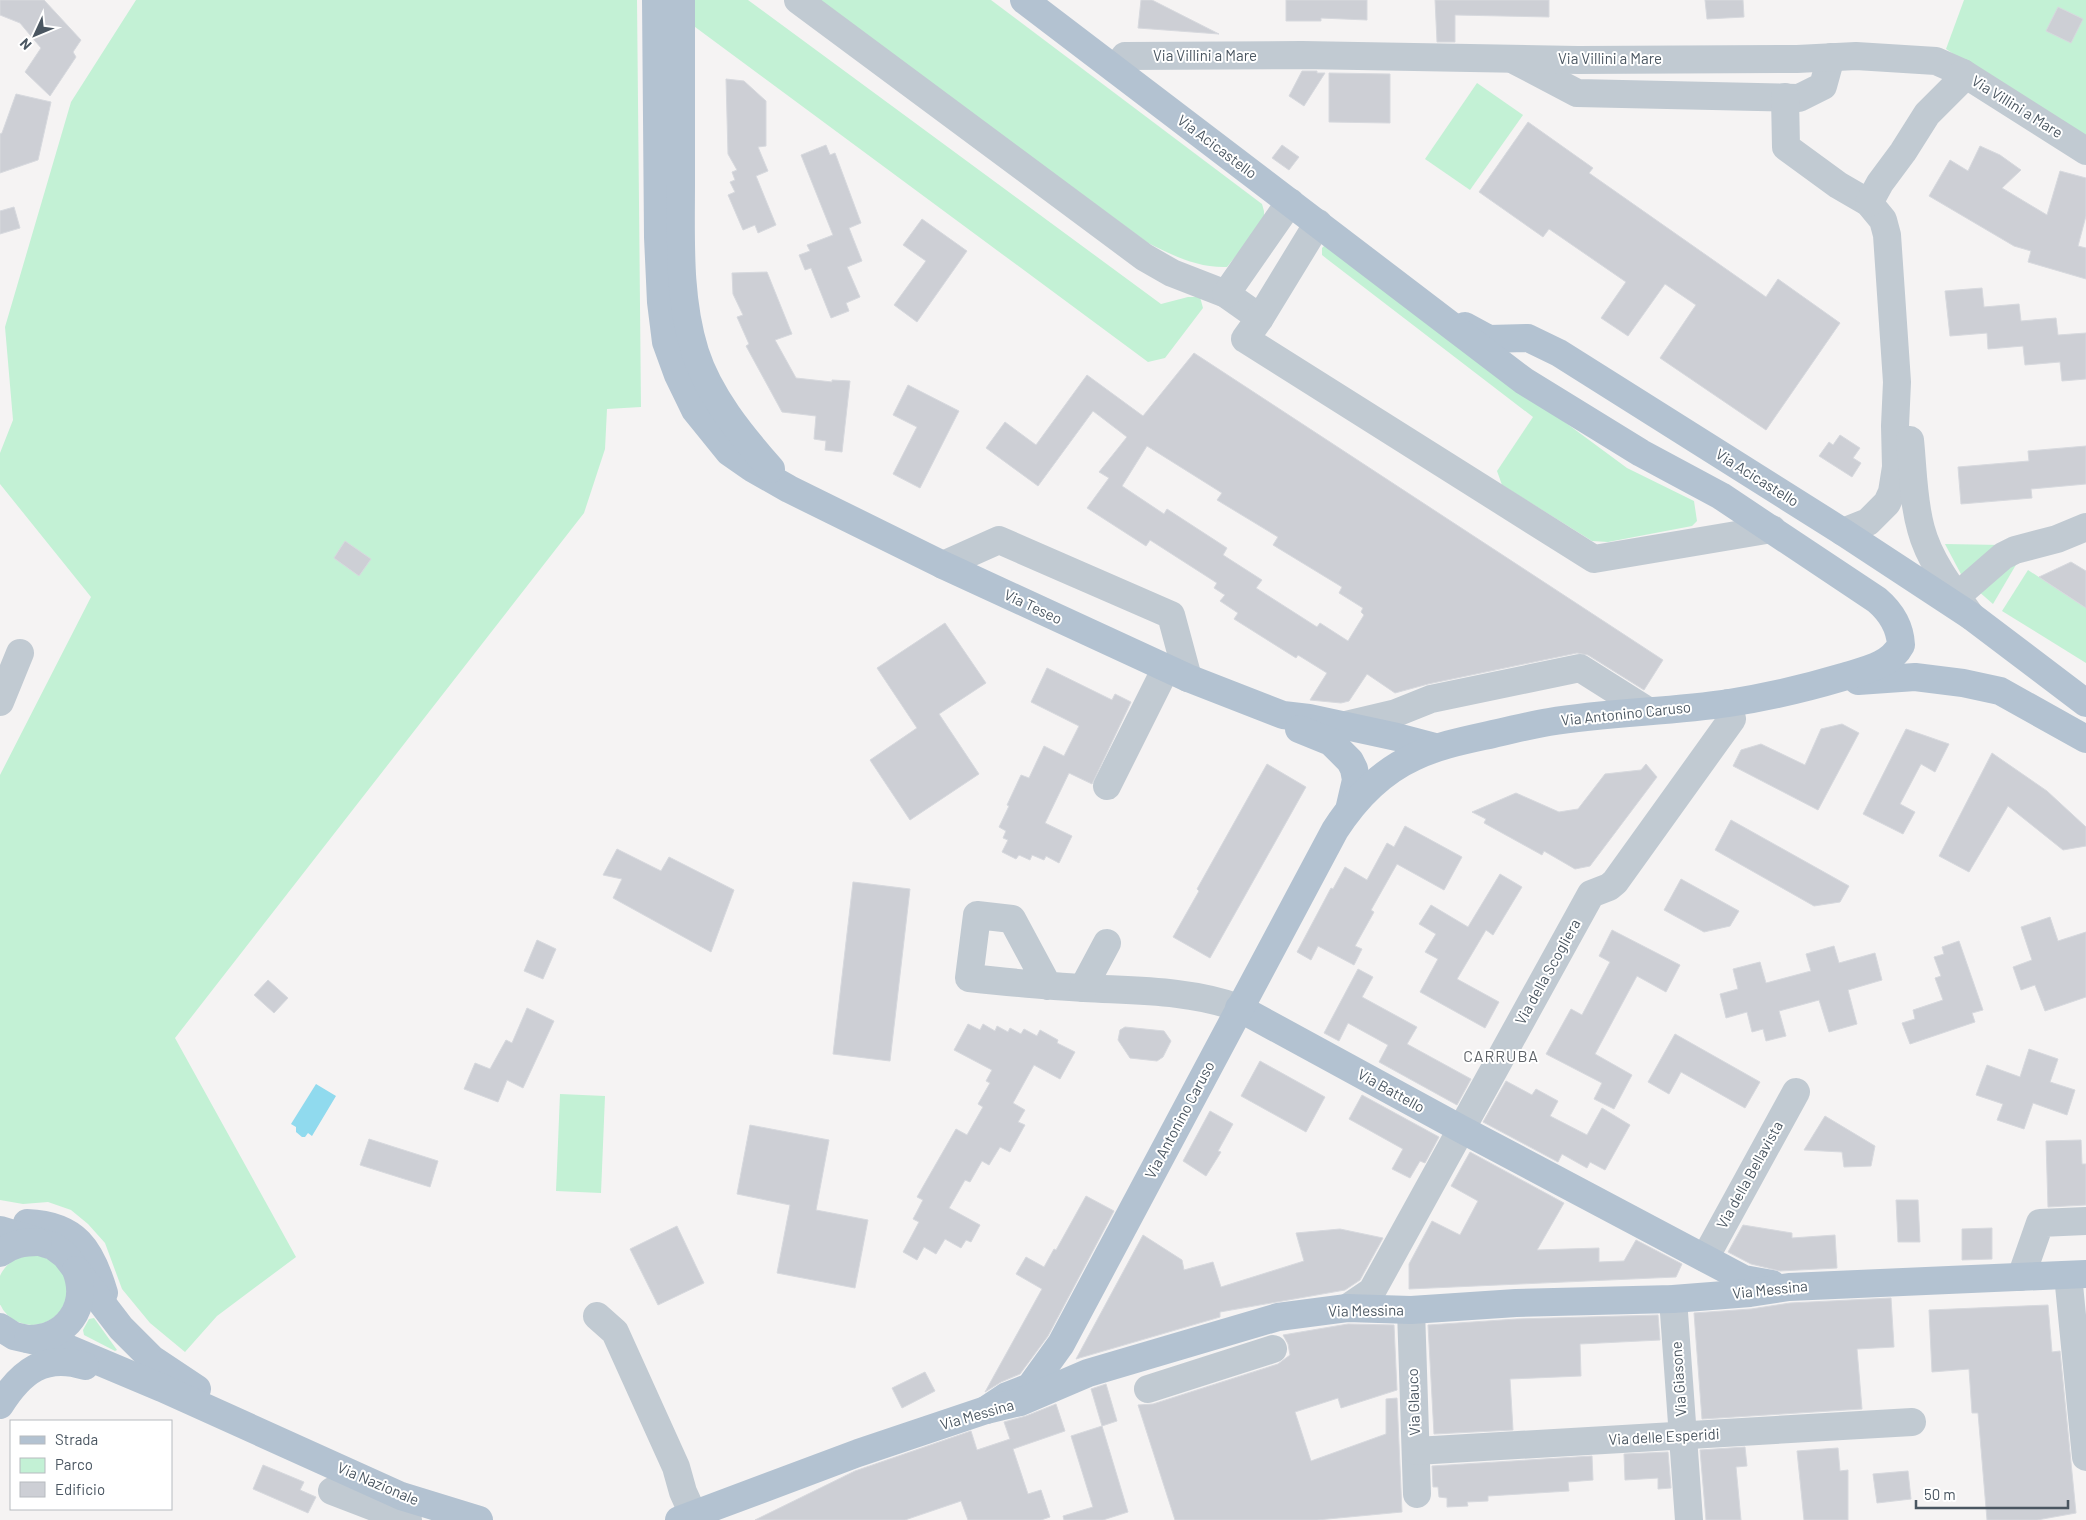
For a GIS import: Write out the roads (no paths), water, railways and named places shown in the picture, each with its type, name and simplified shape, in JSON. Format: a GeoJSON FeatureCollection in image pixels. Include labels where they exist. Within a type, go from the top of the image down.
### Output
{"type":"FeatureCollection","features":[{"type":"Feature","properties":{"kind":"main road","name":"Via Teseo"},"geometry":{"type":"LineString","coordinates":[[656,0],[658,237],[661,302],[666,342],[678,375],[695,410],[713,434],[737,457],[789,489],[943,565],[1177,673],[1283,715]]}},
{"type":"Feature","properties":{"kind":"main road"},"geometry":{"type":"LineString","coordinates":[[681,0],[681,238],[687,319],[696,353],[707,380],[727,414],[750,445],[789,489]]}},
{"type":"Feature","properties":{"kind":"main road","name":"Via Acicastello"},"geometry":{"type":"LineString","coordinates":[[1024,0],[1524,381],[1641,453],[1721,496],[1877,600],[1886,608],[1894,620],[1901,635],[1901,645],[1890,659],[1873,668],[1817,685]]}},
{"type":"Feature","properties":{"kind":"main road","name":"Via Acicastello"},"geometry":{"type":"LineString","coordinates":[[1411,294],[1488,339],[1528,338],[1543,344],[1610,384],[1843,532],[1964,606],[2086,703]]}},
{"type":"Feature","properties":{"kind":"main road"},"geometry":{"type":"LineString","coordinates":[[1528,338],[1518,343],[1514,348],[1515,360],[1518,364],[1596,424]]}},
{"type":"Feature","properties":{"kind":"main road"},"geometry":{"type":"LineString","coordinates":[[1817,685],[1915,677],[1963,683],[2000,691],[2086,739]]}},
{"type":"Feature","properties":{"kind":"main road","name":"Via Antonino Caruso"},"geometry":{"type":"LineString","coordinates":[[986,1410],[1007,1396],[1030,1387],[1061,1344],[1334,830],[1350,806],[1369,787],[1386,773],[1412,758],[1435,748],[1549,722],[1728,703],[1817,685]]}},
{"type":"Feature","properties":{"kind":"main road"},"geometry":{"type":"LineString","coordinates":[[1283,715],[1310,718],[1397,737],[1435,748]]}},
{"type":"Feature","properties":{"kind":"main road"},"geometry":{"type":"LineString","coordinates":[[1283,715],[1302,731],[1330,742],[1350,760],[1356,780],[1350,806]]}},
{"type":"Feature","properties":{"kind":"main road","name":"Via Battello"},"geometry":{"type":"LineString","coordinates":[[1240,1008],[1461,1129],[1705,1258],[1753,1282],[1788,1286]]}},
{"type":"Feature","properties":{"kind":"main road"},"geometry":{"type":"LineString","coordinates":[[0,1222],[46,1224],[65,1231],[79,1241],[91,1257],[120,1328]]}},
{"type":"Feature","properties":{"kind":"main road"},"geometry":{"type":"LineString","coordinates":[[0,1230],[52,1246],[59,1250],[74,1266],[120,1328],[152,1360],[278,1442]]}},
{"type":"Feature","properties":{"kind":"main road"},"geometry":{"type":"LineString","coordinates":[[0,1253],[13,1245],[25,1242],[38,1242]]}},
{"type":"Feature","properties":{"kind":"main road"},"geometry":{"type":"LineString","coordinates":[[0,1381],[8,1369],[43,1337],[70,1321],[77,1308],[80,1287],[74,1266]]}},
{"type":"Feature","properties":{"kind":"main road","name":"Via Messina"},"geometry":{"type":"LineString","coordinates":[[686,1517],[858,1453],[986,1410],[1020,1402],[1088,1373],[1278,1317],[1347,1308],[1411,1310],[1516,1303],[1673,1299],[1750,1293],[1788,1286],[2077,1274]]}},
{"type":"Feature","properties":{"kind":"main road"},"geometry":{"type":"LineString","coordinates":[[0,1328],[14,1336],[43,1337],[162,1388],[278,1442]]}},
{"type":"Feature","properties":{"kind":"main road"},"geometry":{"type":"LineString","coordinates":[[1061,1344],[1060,1366],[1063,1370],[1072,1373],[1088,1373]]}},
{"type":"Feature","properties":{"kind":"main road"},"geometry":{"type":"LineString","coordinates":[[0,1405],[21,1376],[34,1368],[54,1361],[75,1363],[162,1388]]}},
{"type":"Feature","properties":{"kind":"main road","name":"Via Nazionale"},"geometry":{"type":"LineString","coordinates":[[278,1442],[401,1496],[479,1520]]}},
{"type":"Feature","properties":{"kind":"street"},"geometry":{"type":"LineString","coordinates":[[798,0],[1144,257],[1172,273],[1226,294],[1260,318]]}},
{"type":"Feature","properties":{"kind":"street","name":"Via Villini a Mare"},"geometry":{"type":"LineString","coordinates":[[1115,69],[1125,56],[1302,55],[1598,60],[1831,58],[1856,56],[1936,61],[1962,73],[2086,151]]}},
{"type":"Feature","properties":{"kind":"street"},"geometry":{"type":"LineString","coordinates":[[1510,58],[1577,94],[1800,98],[1823,86],[1831,58]]}},
{"type":"Feature","properties":{"kind":"street"},"geometry":{"type":"LineString","coordinates":[[1869,203],[1880,183],[1904,152],[1926,114],[1958,83],[1962,73]]}},
{"type":"Feature","properties":{"kind":"street"},"geometry":{"type":"LineString","coordinates":[[1785,97],[1786,147],[1838,185],[1869,203],[1882,220],[1887,235],[1897,382],[1894,426],[1896,468],[1892,492],[1887,503],[1868,522],[1843,532]]}},
{"type":"Feature","properties":{"kind":"street"},"geometry":{"type":"LineString","coordinates":[[1226,294],[1290,202]]}},
{"type":"Feature","properties":{"kind":"street"},"geometry":{"type":"LineString","coordinates":[[1318,223],[1260,318],[1245,339],[1594,559],[1772,529]]}},
{"type":"Feature","properties":{"kind":"street"},"geometry":{"type":"LineString","coordinates":[[1897,382],[1909,427],[1917,511],[1921,529],[1928,549],[1964,606],[2003,556],[2015,550],[2057,539],[2086,527]]}},
{"type":"Feature","properties":{"kind":"street"},"geometry":{"type":"LineString","coordinates":[[943,565],[999,540],[1171,615],[1177,673],[1108,786]]}},
{"type":"Feature","properties":{"kind":"street"},"geometry":{"type":"LineString","coordinates":[[0,702],[20,653]]}},
{"type":"Feature","properties":{"kind":"street"},"geometry":{"type":"LineString","coordinates":[[1341,726],[1396,713],[1431,699],[1580,668],[1648,711]]}},
{"type":"Feature","properties":{"kind":"street","name":"Via della Scogliera"},"geometry":{"type":"LineString","coordinates":[[1347,1308],[1372,1291],[1590,894],[1610,888],[1615,882],[1732,719],[1728,703]]}},
{"type":"Feature","properties":{"kind":"street"},"geometry":{"type":"LineString","coordinates":[[2024,704],[2086,754]]}},
{"type":"Feature","properties":{"kind":"street","name":"Via Battello"},"geometry":{"type":"LineString","coordinates":[[1048,986],[1012,919],[977,915],[969,978],[1048,986],[1173,992],[1218,1000],[1240,1008]]}},
{"type":"Feature","properties":{"kind":"street"},"geometry":{"type":"LineString","coordinates":[[1083,988],[1107,943]]}},
{"type":"Feature","properties":{"kind":"street","name":"Via della Bellavista"},"geometry":{"type":"LineString","coordinates":[[1705,1258],[1796,1092]]}},
{"type":"Feature","properties":{"kind":"street"},"geometry":{"type":"LineString","coordinates":[[2021,1277],[2040,1223],[2086,1221]]}},
{"type":"Feature","properties":{"kind":"street"},"geometry":{"type":"LineString","coordinates":[[2077,1274],[2086,1457]]}},
{"type":"Feature","properties":{"kind":"street","name":"Via Giasone"},"geometry":{"type":"LineString","coordinates":[[1673,1299],[1689,1520]]}},
{"type":"Feature","properties":{"kind":"street","name":"Via Glauco"},"geometry":{"type":"LineString","coordinates":[[1411,1310],[1417,1494]]}},
{"type":"Feature","properties":{"kind":"street"},"geometry":{"type":"LineString","coordinates":[[597,1316],[615,1332],[676,1467],[683,1492],[686,1517]]}},
{"type":"Feature","properties":{"kind":"street"},"geometry":{"type":"LineString","coordinates":[[1175,1347],[1185,1377]]}},
{"type":"Feature","properties":{"kind":"street"},"geometry":{"type":"LineString","coordinates":[[1148,1389],[1273,1349]]}},
{"type":"Feature","properties":{"kind":"street","name":"Via delle Esperidi"},"geometry":{"type":"LineString","coordinates":[[1416,1451],[1912,1422]]}},
{"type":"Feature","properties":{"kind":"street"},"geometry":{"type":"LineString","coordinates":[[332,1491],[408,1520]]}},
{"type":"Feature","properties":{"kind":"water"},"geometry":{"type":"Polygon","coordinates":[[[316,1084],[336,1096],[312,1136],[308,1133],[305,1137],[302,1137],[296,1132],[296,1127],[291,1124],[316,1084]]]}},
{"type":"Feature","properties":{"kind":"district","name":"CARRUBA"},"geometry":{"type":"Point","coordinates":[1501,1056]}}]}
